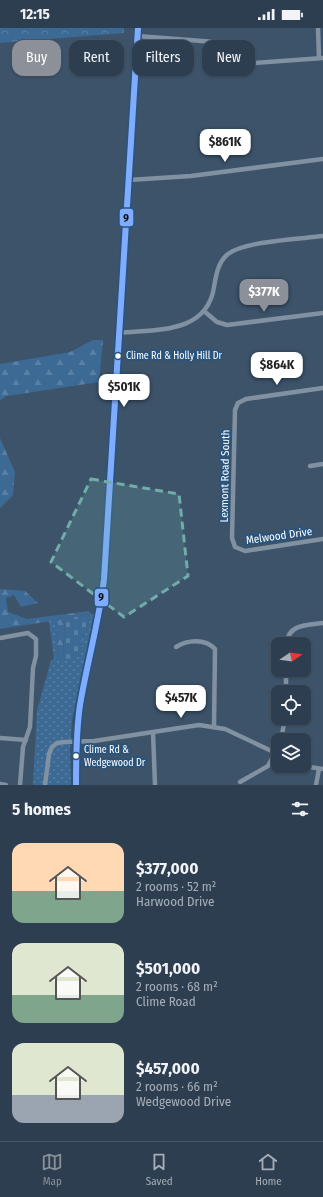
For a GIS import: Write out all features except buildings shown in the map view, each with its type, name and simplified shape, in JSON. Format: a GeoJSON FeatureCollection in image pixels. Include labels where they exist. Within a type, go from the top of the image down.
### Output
{"type":"FeatureCollection","features":[{"type":"Feature","properties":{"kind":"main road"},"geometry":{"type":"LineString","coordinates":[[76,785],[76,742],[83,690],[101,609],[120,333],[138,28]]}},
{"type":"Feature","properties":{"kind":"street"},"geometry":{"type":"LineString","coordinates":[[137,36],[215,42],[235,55],[253,63],[321,58],[318,28]]}},
{"type":"Feature","properties":{"kind":"street"},"geometry":{"type":"LineString","coordinates":[[129,180],[191,176],[323,159]]}},
{"type":"Feature","properties":{"kind":"street"},"geometry":{"type":"LineString","coordinates":[[120,333],[179,327],[194,320],[204,311],[211,301],[220,262],[231,252],[246,246],[323,236]]}},
{"type":"Feature","properties":{"kind":"street"},"geometry":{"type":"LineString","coordinates":[[204,311],[218,322],[227,325],[323,313]]}},
{"type":"Feature","properties":{"kind":"street","name":"Lexmont Road South"},"geometry":{"type":"LineString","coordinates":[[238,549],[233,544],[232,538],[235,410],[238,403],[246,399],[323,388]]}},
{"type":"Feature","properties":{"kind":"street"},"geometry":{"type":"LineString","coordinates":[[310,466],[323,464]]}},
{"type":"Feature","properties":{"kind":"street","name":"Melwood Drive"},"geometry":{"type":"LineString","coordinates":[[238,549],[249,551],[323,539]]}},
{"type":"Feature","properties":{"kind":"street"},"geometry":{"type":"LineString","coordinates":[[288,637],[292,629],[323,623]]}},
{"type":"Feature","properties":{"kind":"street"},"geometry":{"type":"LineString","coordinates":[[0,638],[28,633],[36,639],[30,727],[23,747],[20,785]]}},
{"type":"Feature","properties":{"kind":"street"},"geometry":{"type":"LineString","coordinates":[[176,647],[182,643],[204,642],[211,644],[215,649],[214,727]]}},
{"type":"Feature","properties":{"kind":"street"},"geometry":{"type":"LineString","coordinates":[[45,785],[49,754],[52,747],[57,743],[76,742],[199,725],[214,727],[237,734],[271,751]]}},
{"type":"Feature","properties":{"kind":"street"},"geometry":{"type":"LineString","coordinates":[[153,732],[155,785]]}},
{"type":"Feature","properties":{"kind":"street"},"geometry":{"type":"LineString","coordinates":[[0,738],[26,740]]}},
{"type":"Feature","properties":{"kind":"street"},"geometry":{"type":"LineString","coordinates":[[240,782],[265,769],[271,760]]}},
{"type":"Feature","properties":{"kind":"street"},"geometry":{"type":"LineString","coordinates":[[311,767],[321,769],[316,785]]}},
{"type":"Feature","properties":{"kind":"street"},"geometry":{"type":"LineString","coordinates":[[0,784],[6,785]]}},
{"type":"Feature","properties":{"kind":"highlighted area"},"geometry":{"type":"Polygon","coordinates":[[[91,479],[179,494],[188,576],[124,617],[51,562],[91,479]]]}},
{"type":"Feature","properties":{"kind":"green space"},"geometry":{"type":"Polygon","coordinates":[[[0,28],[124,28],[124,33],[37,40],[12,40],[12,42],[0,43],[0,28]]]}},
{"type":"Feature","properties":{"kind":"green space"},"geometry":{"type":"Polygon","coordinates":[[[93,340],[103,340],[99,382],[7,396],[0,400],[0,364],[70,352],[93,340]]]}},
{"type":"Feature","properties":{"kind":"green space"},"geometry":{"type":"Polygon","coordinates":[[[0,438],[15,472],[13,495],[0,508],[0,438]]]}},
{"type":"Feature","properties":{"kind":"green space"},"geometry":{"type":"Polygon","coordinates":[[[0,589],[25,591],[38,603],[21,607],[14,595],[6,598],[8,612],[27,619],[89,611],[91,614],[65,619],[63,659],[57,659],[58,620],[0,629],[0,589]]]}},
{"type":"Feature","properties":{"kind":"green space"},"geometry":{"type":"Polygon","coordinates":[[[91,614],[94,614],[72,720],[70,749],[71,785],[33,785],[37,711],[51,660],[54,659],[49,621],[58,620],[57,658],[78,657],[91,614]]]}},
{"type":"Feature","properties":{"kind":"green space"},"geometry":{"type":"Polygon","coordinates":[[[91,614],[78,657],[63,659],[65,619],[91,614]]]}},
{"type":"Feature","properties":{"kind":"transit line","name":"9"},"geometry":{"type":"LineString","coordinates":[[76,785],[76,755],[80,705],[104,579],[138,28]]}},
{"type":"Feature","properties":{"kind":"place","name":"Clime Rd & Holly Hill Dr"},"geometry":{"type":"Point","coordinates":[118,356]}},
{"type":"Feature","properties":{"kind":"place","name":"Clime Rd & Wedgewood Dr"},"geometry":{"type":"Point","coordinates":[76,756]}}]}
